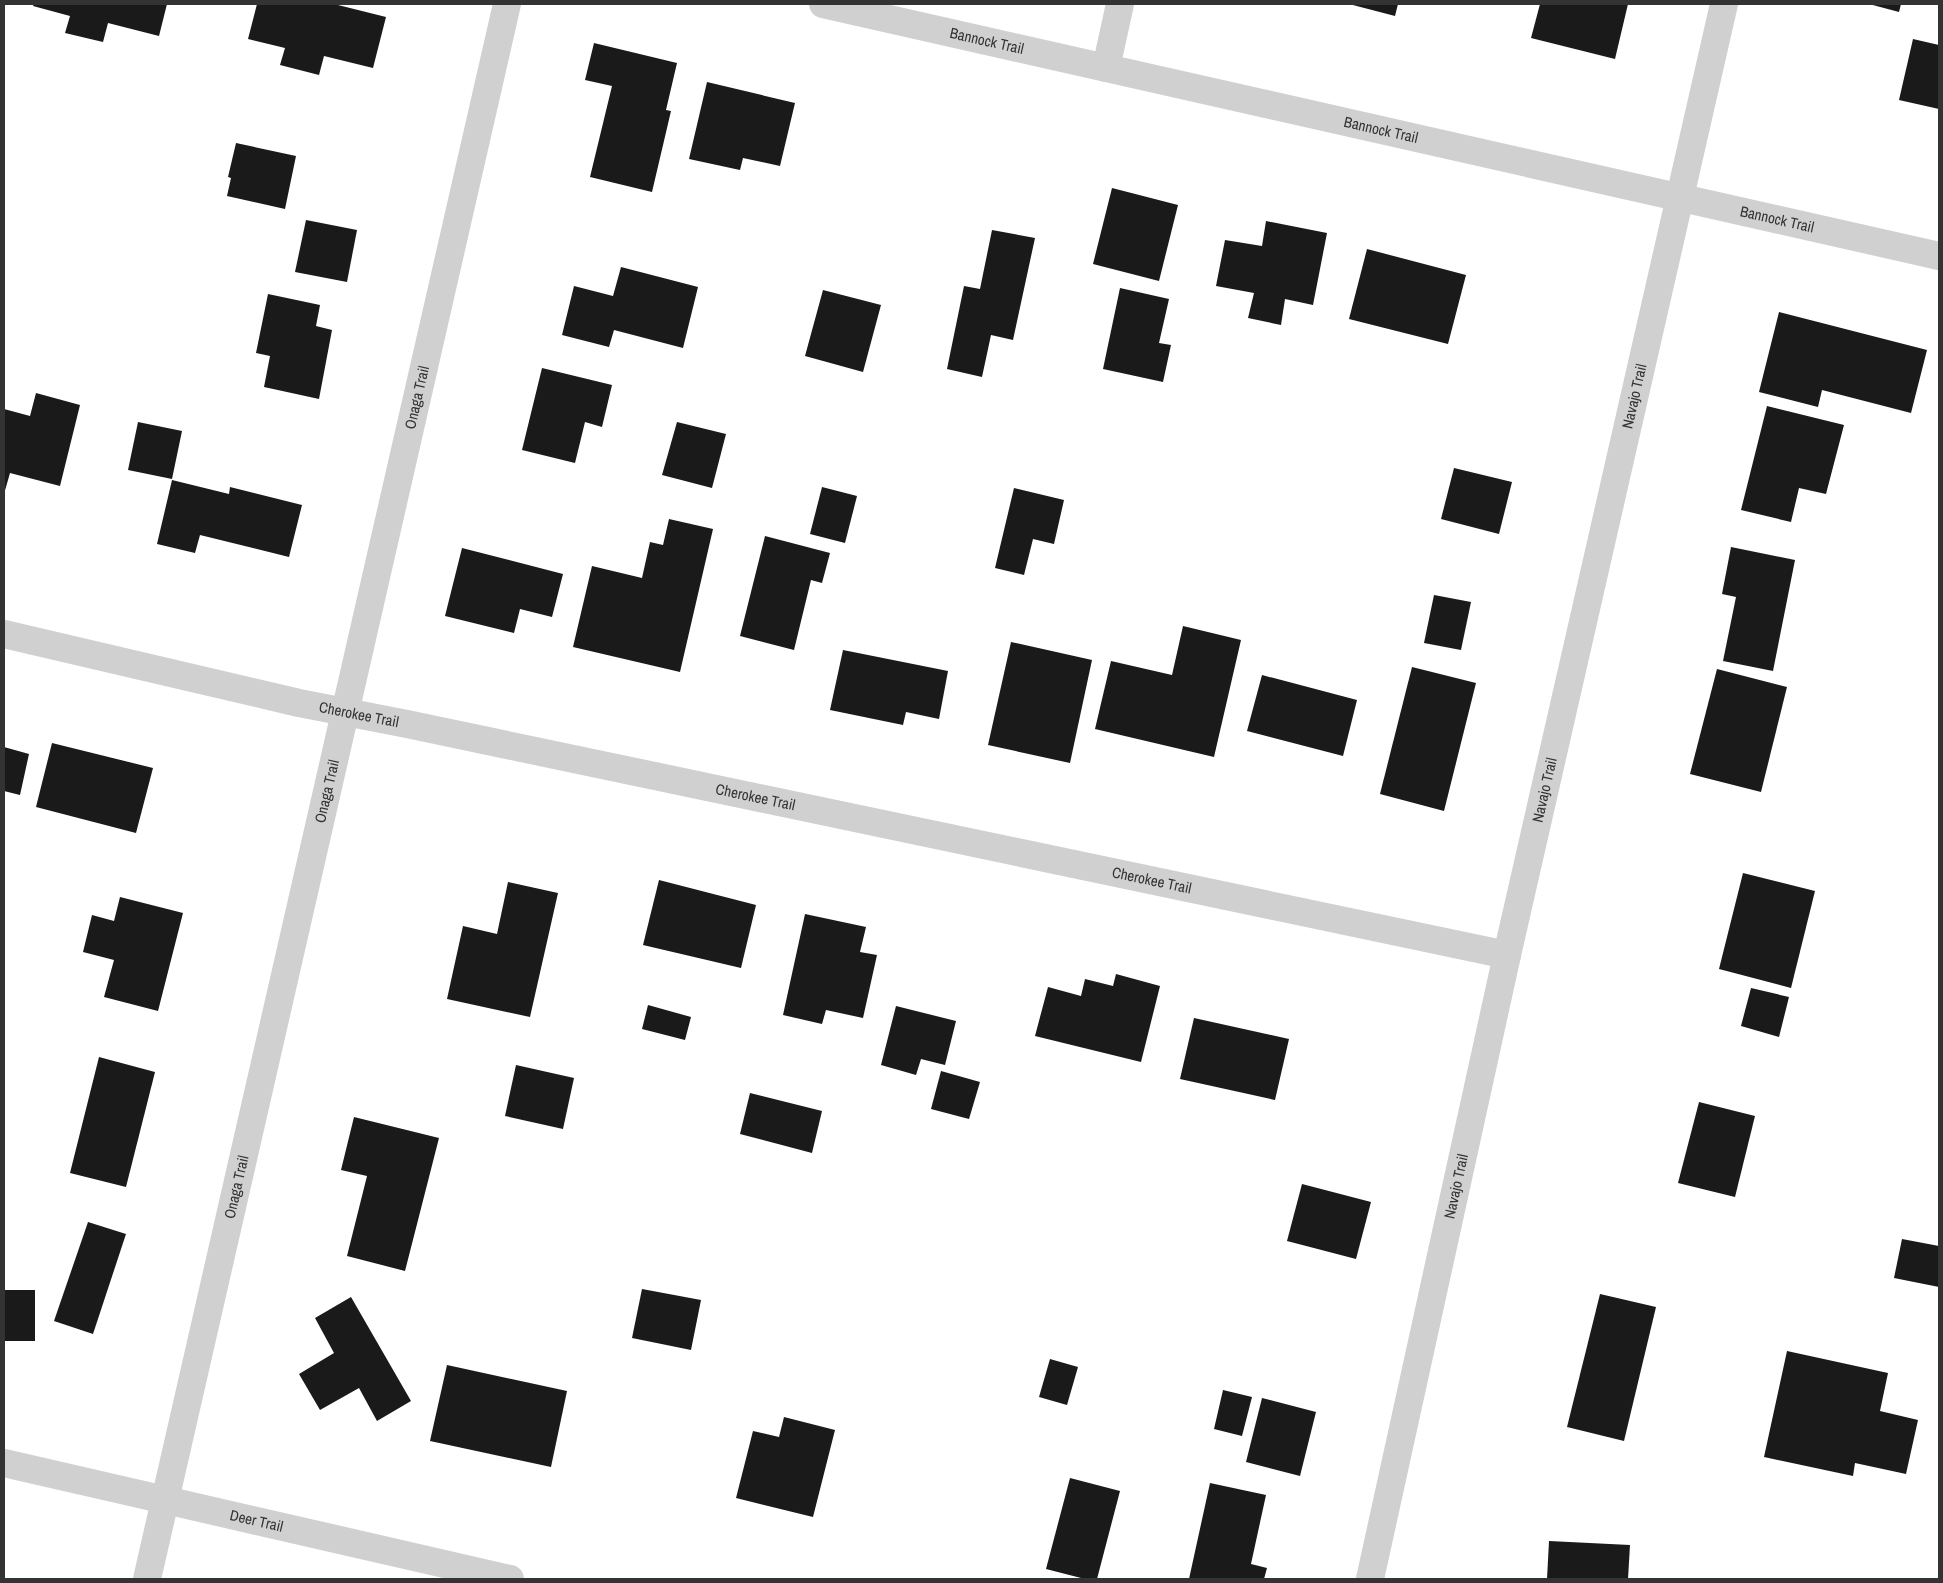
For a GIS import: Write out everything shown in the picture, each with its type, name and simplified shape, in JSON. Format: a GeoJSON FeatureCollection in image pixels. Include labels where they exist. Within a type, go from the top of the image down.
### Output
{"type":"FeatureCollection","features":[{"type":"Feature","properties":{"kind":"street","name":"Onaga Trail"},"geometry":{"type":"LineString","coordinates":[[147,1579],[507,4]]}},
{"type":"Feature","properties":{"kind":"street","name":"Bannock Trail"},"geometry":{"type":"LineString","coordinates":[[823,4],[1939,256]]}},
{"type":"Feature","properties":{"kind":"street"},"geometry":{"type":"LineString","coordinates":[[1106,68],[1120,4]]}},
{"type":"Feature","properties":{"kind":"street","name":"Navajo Trail"},"geometry":{"type":"LineString","coordinates":[[1370,1579],[1507,955],[1724,4]]}},
{"type":"Feature","properties":{"kind":"street","name":"Cherokee Trail"},"geometry":{"type":"LineString","coordinates":[[4,634],[345,713],[426,728],[1507,955]]}},
{"type":"Feature","properties":{"kind":"street","name":"Deer Trail"},"geometry":{"type":"LineString","coordinates":[[4,1463],[165,1502],[223,1513],[510,1579]]}},
{"type":"Feature","properties":{"kind":"building"},"geometry":{"type":"Polygon","coordinates":[[[34,4],[167,4],[159,36],[108,23],[103,42],[65,33],[70,16],[33,6],[34,4]]]}},
{"type":"Feature","properties":{"kind":"building"},"geometry":{"type":"Polygon","coordinates":[[[257,4],[334,4],[386,17],[373,68],[324,56],[319,75],[280,65],[285,48],[248,39],[257,4]]]}},
{"type":"Feature","properties":{"kind":"building"},"geometry":{"type":"Polygon","coordinates":[[[1349,4],[1398,4],[1395,16],[1349,4]]]}},
{"type":"Feature","properties":{"kind":"building"},"geometry":{"type":"Polygon","coordinates":[[[1540,4],[1628,4],[1615,59],[1531,38],[1540,4]]]}},
{"type":"Feature","properties":{"kind":"building"},"geometry":{"type":"Polygon","coordinates":[[[1869,4],[1901,4],[1899,12],[1869,4]]]}},
{"type":"Feature","properties":{"kind":"building"},"geometry":{"type":"Polygon","coordinates":[[[1913,39],[1939,45],[1939,109],[1899,100],[1913,39]]]}},
{"type":"Feature","properties":{"kind":"building"},"geometry":{"type":"Polygon","coordinates":[[[594,43],[677,63],[666,110],[671,111],[652,192],[590,177],[612,86],[585,80],[594,43]]]}},
{"type":"Feature","properties":{"kind":"building"},"geometry":{"type":"Polygon","coordinates":[[[707,82],[795,103],[780,166],[743,158],[740,170],[689,159],[707,82]]]}},
{"type":"Feature","properties":{"kind":"building"},"geometry":{"type":"Polygon","coordinates":[[[236,143],[296,156],[285,209],[227,196],[231,178],[228,177],[236,143]]]}},
{"type":"Feature","properties":{"kind":"building"},"geometry":{"type":"Polygon","coordinates":[[[1112,188],[1178,205],[1159,281],[1093,264],[1112,188]]]}},
{"type":"Feature","properties":{"kind":"building"},"geometry":{"type":"Polygon","coordinates":[[[306,220],[357,230],[347,282],[295,272],[306,220]]]}},
{"type":"Feature","properties":{"kind":"building"},"geometry":{"type":"Polygon","coordinates":[[[1266,221],[1327,233],[1313,305],[1285,299],[1281,325],[1248,318],[1254,293],[1216,286],[1225,240],[1262,246],[1266,221]]]}},
{"type":"Feature","properties":{"kind":"building"},"geometry":{"type":"Polygon","coordinates":[[[992,230],[1035,238],[1013,340],[991,335],[982,377],[947,369],[964,286],[980,289],[992,230]]]}},
{"type":"Feature","properties":{"kind":"building"},"geometry":{"type":"Polygon","coordinates":[[[1367,249],[1466,275],[1448,344],[1349,319],[1367,249]]]}},
{"type":"Feature","properties":{"kind":"building"},"geometry":{"type":"Polygon","coordinates":[[[621,267],[698,287],[683,348],[614,330],[609,347],[562,335],[574,286],[613,296],[621,267]]]}},
{"type":"Feature","properties":{"kind":"building"},"geometry":{"type":"Polygon","coordinates":[[[1120,288],[1169,299],[1159,343],[1171,345],[1163,382],[1103,369],[1120,288]]]}},
{"type":"Feature","properties":{"kind":"building"},"geometry":{"type":"Polygon","coordinates":[[[823,290],[881,305],[863,372],[805,356],[823,290]]]}},
{"type":"Feature","properties":{"kind":"building"},"geometry":{"type":"Polygon","coordinates":[[[268,294],[320,305],[316,326],[332,330],[319,399],[264,387],[270,356],[256,353],[268,294]]]}},
{"type":"Feature","properties":{"kind":"building"},"geometry":{"type":"Polygon","coordinates":[[[1779,312],[1927,350],[1911,413],[1822,390],[1818,407],[1759,392],[1779,312]]]}},
{"type":"Feature","properties":{"kind":"building"},"geometry":{"type":"Polygon","coordinates":[[[542,368],[612,385],[602,427],[585,422],[575,463],[522,450],[542,368]]]}},
{"type":"Feature","properties":{"kind":"building"},"geometry":{"type":"Polygon","coordinates":[[[36,393],[80,405],[60,486],[10,473],[4,494],[4,409],[30,416],[36,393]]]}},
{"type":"Feature","properties":{"kind":"building"},"geometry":{"type":"Polygon","coordinates":[[[1767,406],[1844,425],[1826,494],[1799,488],[1791,522],[1741,510],[1767,406]]]}},
{"type":"Feature","properties":{"kind":"building"},"geometry":{"type":"Polygon","coordinates":[[[138,422],[182,431],[172,479],[128,470],[138,422]]]}},
{"type":"Feature","properties":{"kind":"building"},"geometry":{"type":"Polygon","coordinates":[[[677,422],[726,434],[712,488],[662,475],[677,422]]]}},
{"type":"Feature","properties":{"kind":"building"},"geometry":{"type":"Polygon","coordinates":[[[1454,468],[1512,482],[1499,534],[1441,519],[1454,468]]]}},
{"type":"Feature","properties":{"kind":"building"},"geometry":{"type":"Polygon","coordinates":[[[172,480],[229,494],[230,487],[302,505],[289,557],[200,535],[195,553],[157,544],[172,480]]]}},
{"type":"Feature","properties":{"kind":"building"},"geometry":{"type":"Polygon","coordinates":[[[822,487],[857,496],[845,543],[810,534],[822,487]]]}},
{"type":"Feature","properties":{"kind":"building"},"geometry":{"type":"Polygon","coordinates":[[[1014,488],[1064,500],[1054,544],[1033,539],[1024,575],[995,568],[1014,488]]]}},
{"type":"Feature","properties":{"kind":"building"},"geometry":{"type":"Polygon","coordinates":[[[669,519],[713,529],[680,672],[573,647],[592,566],[642,578],[650,542],[663,545],[669,519]]]}},
{"type":"Feature","properties":{"kind":"building"},"geometry":{"type":"Polygon","coordinates":[[[765,536],[830,553],[822,583],[811,580],[794,650],[740,636],[765,536]]]}},
{"type":"Feature","properties":{"kind":"building"},"geometry":{"type":"Polygon","coordinates":[[[1731,547],[1795,560],[1773,671],[1723,661],[1736,597],[1722,594],[1731,547]]]}},
{"type":"Feature","properties":{"kind":"building"},"geometry":{"type":"Polygon","coordinates":[[[462,548],[563,574],[552,617],[520,609],[514,633],[445,616],[462,548]]]}},
{"type":"Feature","properties":{"kind":"building"},"geometry":{"type":"Polygon","coordinates":[[[1434,595],[1471,602],[1461,650],[1424,643],[1434,595]]]}},
{"type":"Feature","properties":{"kind":"building"},"geometry":{"type":"Polygon","coordinates":[[[1183,626],[1241,640],[1214,757],[1095,729],[1111,661],[1172,675],[1183,626]]]}},
{"type":"Feature","properties":{"kind":"building"},"geometry":{"type":"Polygon","coordinates":[[[1011,642],[1092,660],[1070,763],[988,745],[1011,642]]]}},
{"type":"Feature","properties":{"kind":"building"},"geometry":{"type":"Polygon","coordinates":[[[843,650],[948,671],[939,719],[906,712],[903,725],[830,710],[843,650]]]}},
{"type":"Feature","properties":{"kind":"building"},"geometry":{"type":"Polygon","coordinates":[[[1412,667],[1476,683],[1444,811],[1380,794],[1412,667]]]}},
{"type":"Feature","properties":{"kind":"building"},"geometry":{"type":"Polygon","coordinates":[[[1717,669],[1787,687],[1761,792],[1690,774],[1717,669]]]}},
{"type":"Feature","properties":{"kind":"building"},"geometry":{"type":"Polygon","coordinates":[[[1262,675],[1357,700],[1343,756],[1247,731],[1262,675]]]}},
{"type":"Feature","properties":{"kind":"building"},"geometry":{"type":"Polygon","coordinates":[[[52,743],[153,768],[136,833],[36,807],[52,743]]]}},
{"type":"Feature","properties":{"kind":"building"},"geometry":{"type":"Polygon","coordinates":[[[4,747],[29,754],[20,795],[4,791],[4,747]]]}},
{"type":"Feature","properties":{"kind":"building"},"geometry":{"type":"Polygon","coordinates":[[[1743,873],[1815,891],[1791,988],[1719,969],[1743,873]]]}},
{"type":"Feature","properties":{"kind":"building"},"geometry":{"type":"Polygon","coordinates":[[[659,880],[756,905],[741,968],[643,945],[659,880]]]}},
{"type":"Feature","properties":{"kind":"building"},"geometry":{"type":"Polygon","coordinates":[[[508,882],[558,893],[530,1017],[447,999],[463,926],[497,934],[508,882]]]}},
{"type":"Feature","properties":{"kind":"building"},"geometry":{"type":"Polygon","coordinates":[[[120,897],[183,913],[158,1011],[104,997],[114,960],[83,952],[92,915],[114,921],[120,897]]]}},
{"type":"Feature","properties":{"kind":"building"},"geometry":{"type":"Polygon","coordinates":[[[805,914],[866,927],[860,952],[877,955],[863,1018],[826,1010],[822,1024],[783,1015],[805,914]]]}},
{"type":"Feature","properties":{"kind":"building"},"geometry":{"type":"Polygon","coordinates":[[[1116,974],[1160,986],[1141,1062],[1035,1036],[1048,987],[1081,996],[1085,979],[1113,986],[1116,974]]]}},
{"type":"Feature","properties":{"kind":"building"},"geometry":{"type":"Polygon","coordinates":[[[1751,988],[1789,997],[1779,1037],[1741,1026],[1751,988]]]}},
{"type":"Feature","properties":{"kind":"building"},"geometry":{"type":"Polygon","coordinates":[[[648,1005],[691,1017],[685,1040],[642,1029],[648,1005]]]}},
{"type":"Feature","properties":{"kind":"building"},"geometry":{"type":"Polygon","coordinates":[[[896,1006],[956,1021],[945,1065],[921,1059],[916,1075],[881,1065],[896,1006]]]}},
{"type":"Feature","properties":{"kind":"building"},"geometry":{"type":"Polygon","coordinates":[[[1194,1018],[1289,1039],[1275,1100],[1180,1079],[1194,1018]]]}},
{"type":"Feature","properties":{"kind":"building"},"geometry":{"type":"Polygon","coordinates":[[[99,1057],[155,1072],[126,1187],[70,1173],[99,1057]]]}},
{"type":"Feature","properties":{"kind":"building"},"geometry":{"type":"Polygon","coordinates":[[[516,1065],[574,1078],[563,1129],[505,1116],[516,1065]]]}},
{"type":"Feature","properties":{"kind":"building"},"geometry":{"type":"Polygon","coordinates":[[[941,1071],[980,1082],[969,1119],[931,1109],[941,1071]]]}},
{"type":"Feature","properties":{"kind":"building"},"geometry":{"type":"Polygon","coordinates":[[[750,1093],[822,1111],[812,1153],[740,1134],[750,1093]]]}},
{"type":"Feature","properties":{"kind":"building"},"geometry":{"type":"Polygon","coordinates":[[[1699,1102],[1755,1116],[1735,1197],[1678,1183],[1699,1102]]]}},
{"type":"Feature","properties":{"kind":"building"},"geometry":{"type":"Polygon","coordinates":[[[354,1117],[439,1138],[405,1271],[347,1256],[367,1176],[341,1170],[354,1117]]]}},
{"type":"Feature","properties":{"kind":"building"},"geometry":{"type":"Polygon","coordinates":[[[1302,1184],[1371,1202],[1356,1259],[1287,1241],[1302,1184]]]}},
{"type":"Feature","properties":{"kind":"building"},"geometry":{"type":"Polygon","coordinates":[[[88,1222],[126,1234],[93,1334],[54,1321],[88,1222]]]}},
{"type":"Feature","properties":{"kind":"building"},"geometry":{"type":"Polygon","coordinates":[[[1902,1239],[1939,1246],[1939,1287],[1894,1278],[1902,1239]]]}},
{"type":"Feature","properties":{"kind":"building"},"geometry":{"type":"Polygon","coordinates":[[[642,1289],[701,1300],[691,1350],[632,1338],[642,1289]]]}},
{"type":"Feature","properties":{"kind":"building"},"geometry":{"type":"Polygon","coordinates":[[[4,1290],[35,1290],[35,1341],[4,1341],[4,1290]]]}},
{"type":"Feature","properties":{"kind":"building"},"geometry":{"type":"Polygon","coordinates":[[[1600,1294],[1656,1307],[1624,1441],[1567,1427],[1600,1294]]]}},
{"type":"Feature","properties":{"kind":"building"},"geometry":{"type":"Polygon","coordinates":[[[351,1297],[411,1401],[377,1421],[359,1388],[320,1410],[299,1374],[334,1353],[315,1318],[351,1297]]]}},
{"type":"Feature","properties":{"kind":"building"},"geometry":{"type":"Polygon","coordinates":[[[1787,1351],[1888,1373],[1880,1411],[1918,1420],[1906,1474],[1855,1463],[1853,1476],[1764,1457],[1787,1351]]]}},
{"type":"Feature","properties":{"kind":"building"},"geometry":{"type":"Polygon","coordinates":[[[1050,1359],[1078,1367],[1067,1405],[1039,1397],[1050,1359]]]}},
{"type":"Feature","properties":{"kind":"building"},"geometry":{"type":"Polygon","coordinates":[[[447,1365],[567,1391],[551,1467],[430,1441],[447,1365]]]}},
{"type":"Feature","properties":{"kind":"building"},"geometry":{"type":"Polygon","coordinates":[[[1223,1390],[1252,1397],[1242,1436],[1214,1429],[1223,1390]]]}},
{"type":"Feature","properties":{"kind":"building"},"geometry":{"type":"Polygon","coordinates":[[[1262,1398],[1316,1412],[1300,1476],[1246,1462],[1262,1398]]]}},
{"type":"Feature","properties":{"kind":"building"},"geometry":{"type":"Polygon","coordinates":[[[784,1417],[835,1430],[813,1517],[736,1498],[753,1431],[779,1437],[784,1417]]]}},
{"type":"Feature","properties":{"kind":"building"},"geometry":{"type":"Polygon","coordinates":[[[1070,1478],[1120,1491],[1097,1579],[1085,1579],[1046,1569],[1070,1478]]]}},
{"type":"Feature","properties":{"kind":"building"},"geometry":{"type":"Polygon","coordinates":[[[1210,1483],[1266,1495],[1251,1564],[1267,1568],[1264,1579],[1189,1579],[1210,1483]]]}},
{"type":"Feature","properties":{"kind":"building"},"geometry":{"type":"Polygon","coordinates":[[[1549,1541],[1630,1545],[1628,1579],[1547,1579],[1549,1541]]]}}]}
